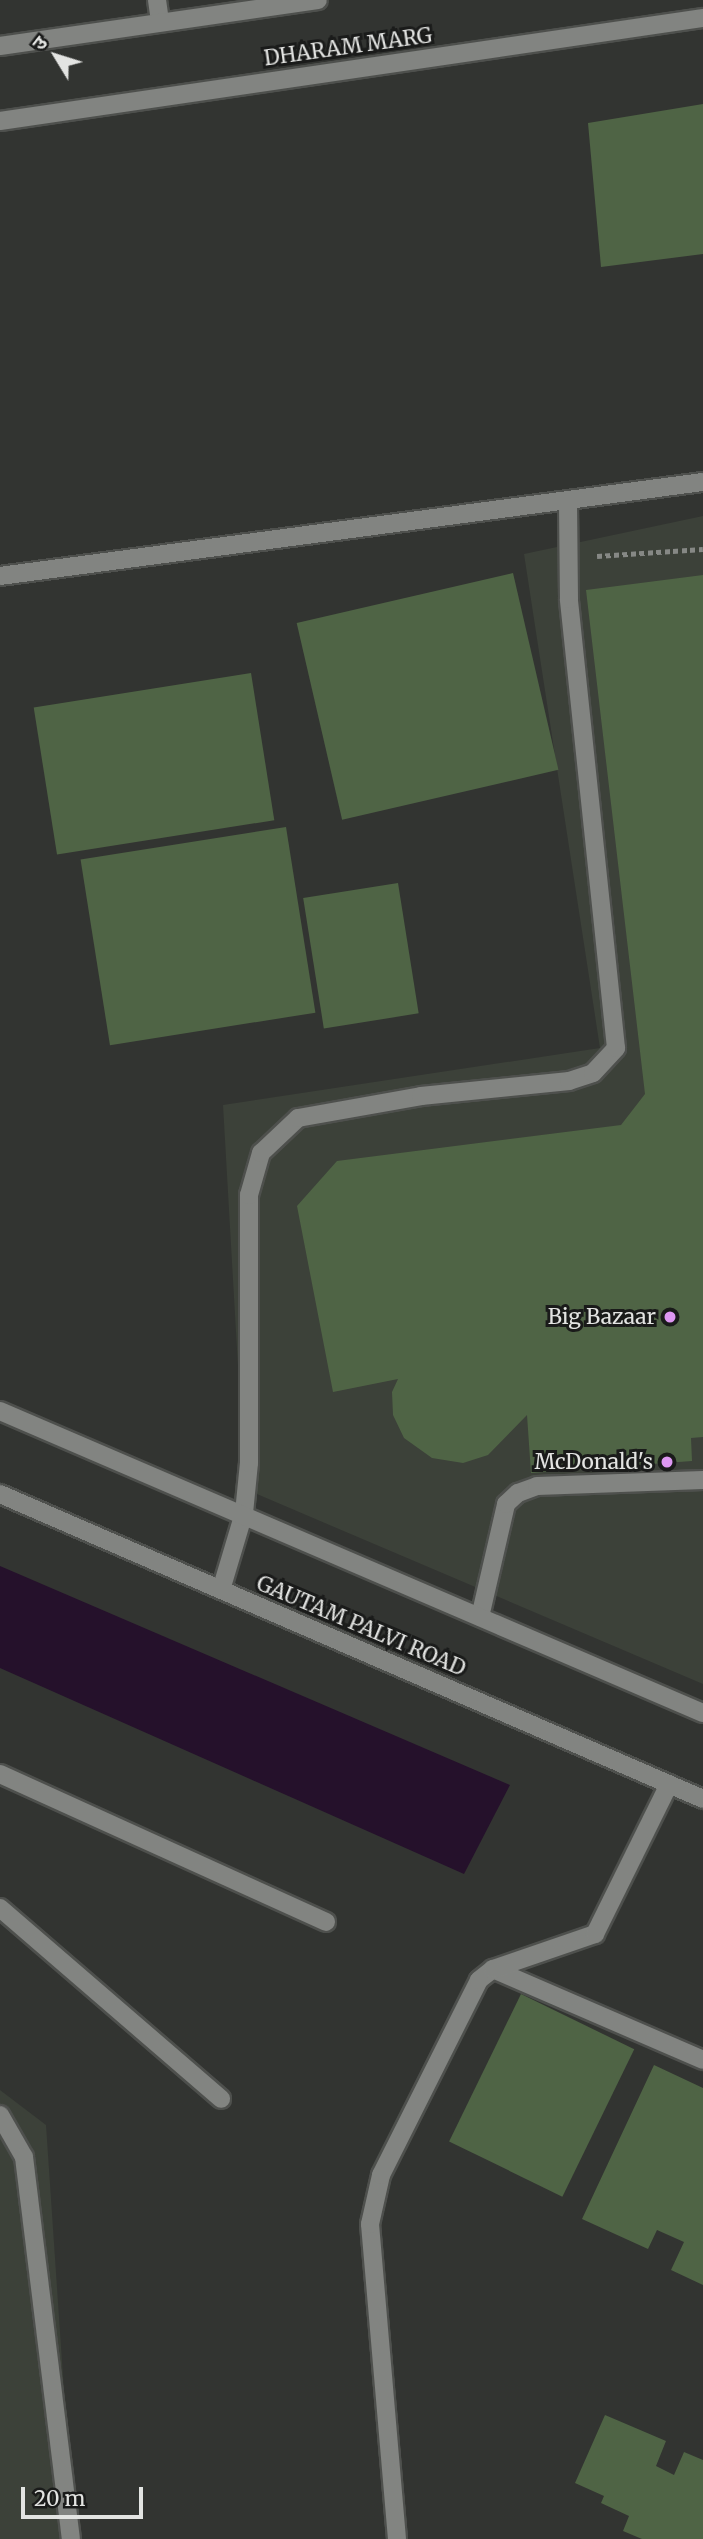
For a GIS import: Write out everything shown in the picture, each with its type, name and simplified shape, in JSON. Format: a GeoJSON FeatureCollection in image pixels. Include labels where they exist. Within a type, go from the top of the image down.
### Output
{"type":"FeatureCollection","features":[{"type":"Feature","properties":{"kind":"street"},"geometry":{"type":"LineString","coordinates":[[158,0],[160,22]]}},
{"type":"Feature","properties":{"kind":"street"},"geometry":{"type":"LineString","coordinates":[[0,46],[160,22],[231,6],[318,0]]}},
{"type":"Feature","properties":{"kind":"street","name":"DHARAM MARG"},"geometry":{"type":"LineString","coordinates":[[0,121],[703,18]]}},
{"type":"Feature","properties":{"kind":"street"},"geometry":{"type":"LineString","coordinates":[[0,576],[703,482]]}},
{"type":"Feature","properties":{"kind":"street"},"geometry":{"type":"LineString","coordinates":[[221,1590],[244,1513],[249,1463],[249,1195],[261,1153],[298,1118],[422,1096],[569,1081],[593,1073],[616,1048],[569,599],[568,500]]}},
{"type":"Feature","properties":{"kind":"street"},"geometry":{"type":"LineString","coordinates":[[0,1411],[244,1513],[703,1713]]}},
{"type":"Feature","properties":{"kind":"street"},"geometry":{"type":"LineString","coordinates":[[480,1618],[506,1504],[518,1493],[537,1486],[703,1479]]}},
{"type":"Feature","properties":{"kind":"street","name":"GAUTAM PALVI ROAD"},"geometry":{"type":"LineString","coordinates":[[0,1494],[703,1799]]}},
{"type":"Feature","properties":{"kind":"street"},"geometry":{"type":"LineString","coordinates":[[0,1774],[326,1922]]}},
{"type":"Feature","properties":{"kind":"street"},"geometry":{"type":"LineString","coordinates":[[397,2539],[370,2224],[381,2175],[479,1980],[492,1969],[595,1934],[669,1784]]}},
{"type":"Feature","properties":{"kind":"street"},"geometry":{"type":"LineString","coordinates":[[0,1908],[221,2099]]}},
{"type":"Feature","properties":{"kind":"street"},"geometry":{"type":"LineString","coordinates":[[492,1969],[703,2060]]}},
{"type":"Feature","properties":{"kind":"street"},"geometry":{"type":"LineString","coordinates":[[0,2115],[24,2157],[71,2539]]}},
{"type":"Feature","properties":{"kind":"path"},"geometry":{"type":"LineString","coordinates":[[569,558],[703,550]]}},
{"type":"Feature","properties":{"kind":"shaded area"},"geometry":{"type":"Polygon","coordinates":[[[703,516],[703,1684],[245,1489],[223,1105],[600,1048],[524,554],[703,516]]]}},
{"type":"Feature","properties":{"kind":"shaded area"},"geometry":{"type":"Polygon","coordinates":[[[0,1566],[510,1785],[464,1874],[0,1668],[0,1566]]]}},
{"type":"Feature","properties":{"kind":"shaded area"},"geometry":{"type":"Polygon","coordinates":[[[0,2090],[46,2125],[74,2539],[0,2539],[0,2090]]]}},
{"type":"Feature","properties":{"kind":"building"},"geometry":{"type":"Polygon","coordinates":[[[703,104],[703,254],[601,267],[588,123],[703,104]]]}},
{"type":"Feature","properties":{"kind":"building"},"geometry":{"type":"Polygon","coordinates":[[[513,573],[558,770],[342,820],[297,623],[513,573]]]}},
{"type":"Feature","properties":{"kind":"building"},"geometry":{"type":"Polygon","coordinates":[[[703,575],[703,1437],[691,1438],[692,1461],[531,1473],[527,1415],[488,1455],[463,1463],[432,1458],[404,1438],[393,1415],[392,1392],[398,1379],[333,1392],[297,1206],[337,1161],[621,1125],[645,1094],[586,590],[703,575]]]}},
{"type":"Feature","properties":{"kind":"building"},"geometry":{"type":"Polygon","coordinates":[[[251,673],[274,820],[57,855],[34,707],[251,673]]]}},
{"type":"Feature","properties":{"kind":"building"},"geometry":{"type":"Polygon","coordinates":[[[286,827],[315,1013],[110,1045],[81,860],[286,827]]]}},
{"type":"Feature","properties":{"kind":"building"},"geometry":{"type":"Polygon","coordinates":[[[398,883],[419,1013],[324,1028],[303,898],[398,883]]]}},
{"type":"Feature","properties":{"kind":"building"},"geometry":{"type":"Polygon","coordinates":[[[521,1994],[634,2049],[562,2197],[449,2141],[521,1994]]]}},
{"type":"Feature","properties":{"kind":"building"},"geometry":{"type":"Polygon","coordinates":[[[654,2065],[703,2088],[703,2285],[671,2270],[684,2242],[657,2230],[648,2249],[582,2219],[654,2065]]]}},
{"type":"Feature","properties":{"kind":"building"},"geometry":{"type":"Polygon","coordinates":[[[605,2415],[666,2441],[656,2466],[674,2475],[684,2452],[703,2460],[703,2539],[642,2539],[623,2531],[629,2516],[601,2503],[604,2496],[575,2483],[605,2415]]]}},
{"type":"Feature","properties":{"kind":"place","name":"Big Bazaar"},"geometry":{"type":"Point","coordinates":[670,1317]}},
{"type":"Feature","properties":{"kind":"place","name":"McDonald's"},"geometry":{"type":"Point","coordinates":[667,1462]}}]}
